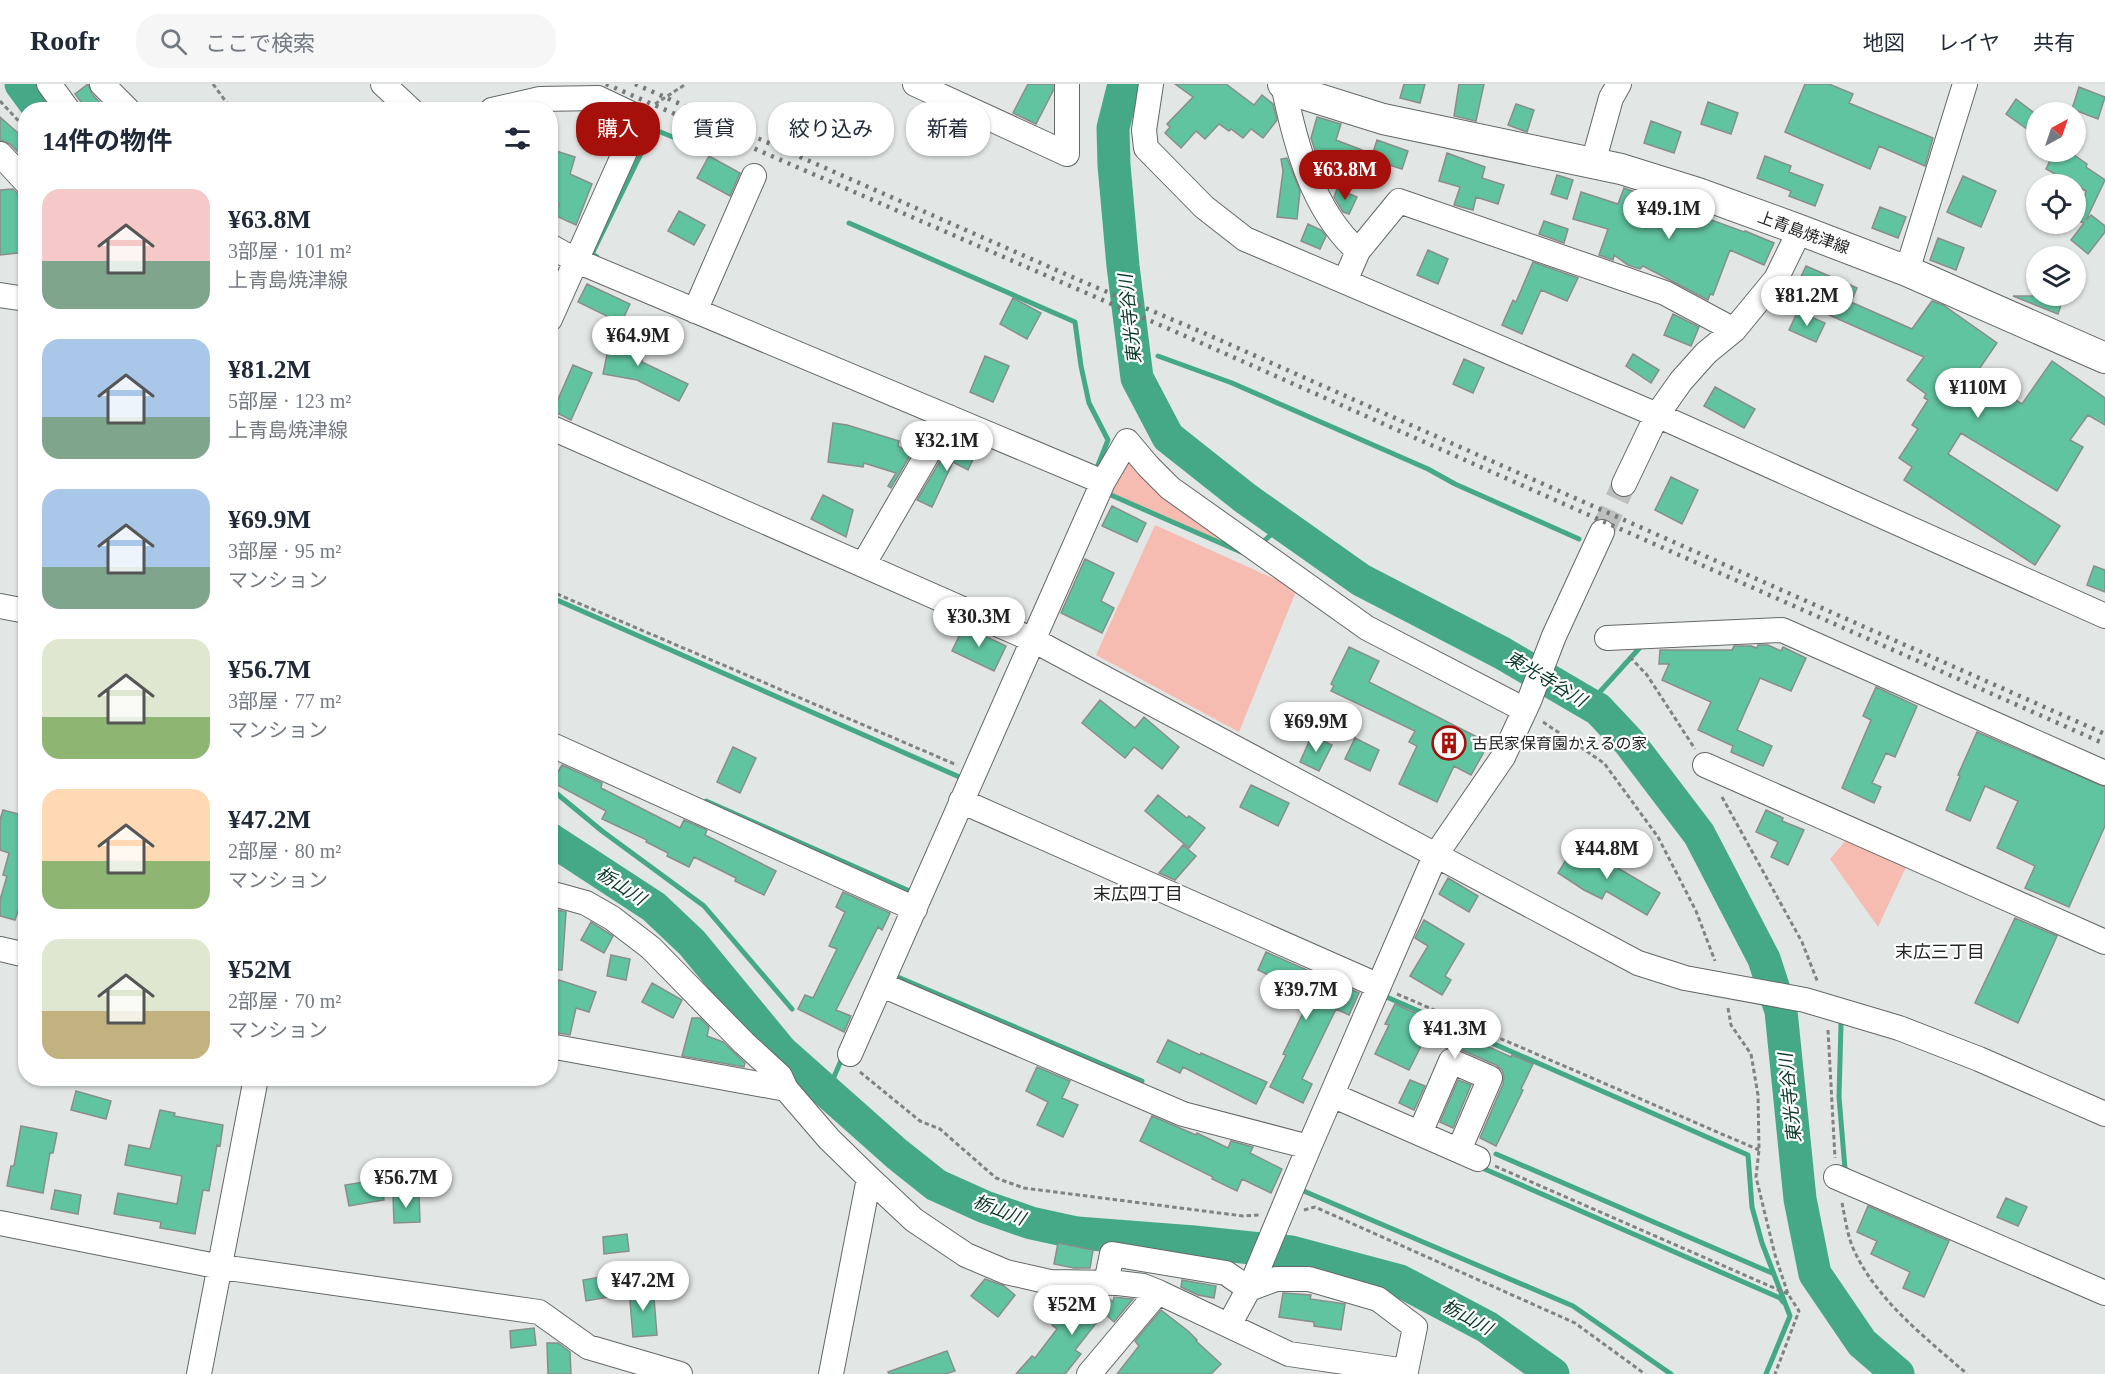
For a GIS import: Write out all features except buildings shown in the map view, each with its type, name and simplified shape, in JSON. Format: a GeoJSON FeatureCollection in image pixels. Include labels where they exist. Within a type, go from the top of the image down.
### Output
{"type":"FeatureCollection","features":[{"type":"Feature","properties":{"kind":"main road","name":"上青島焼津線"},"geometry":{"type":"LineString","coordinates":[[1283,84],[1303,94],[1383,119],[1621,169],[1698,193],[1907,271],[2105,358]]}},
{"type":"Feature","properties":{"kind":"street"},"geometry":{"type":"LineString","coordinates":[[49,84],[62,102]]}},
{"type":"Feature","properties":{"kind":"street"},"geometry":{"type":"LineString","coordinates":[[102,84],[120,102]]}},
{"type":"Feature","properties":{"kind":"street"},"geometry":{"type":"LineString","coordinates":[[383,84],[402,102]]}},
{"type":"Feature","properties":{"kind":"street"},"geometry":{"type":"LineString","coordinates":[[915,84],[1066,154],[1067,84]]}},
{"type":"Feature","properties":{"kind":"street"},"geometry":{"type":"LineString","coordinates":[[1151,84],[1144,130],[1146,148],[1204,207],[1245,238],[1657,415],[2105,616]]}},
{"type":"Feature","properties":{"kind":"street"},"geometry":{"type":"LineString","coordinates":[[1283,84],[1294,136],[1318,198],[1342,236],[1358,251]]}},
{"type":"Feature","properties":{"kind":"street"},"geometry":{"type":"LineString","coordinates":[[1593,163],[1611,98],[1619,84]]}},
{"type":"Feature","properties":{"kind":"street"},"geometry":{"type":"LineString","coordinates":[[1907,271],[1965,84]]}},
{"type":"Feature","properties":{"kind":"street"},"geometry":{"type":"LineString","coordinates":[[527,102],[540,99],[598,98],[606,102]]}},
{"type":"Feature","properties":{"kind":"street"},"geometry":{"type":"LineString","coordinates":[[0,154],[18,173]]}},
{"type":"Feature","properties":{"kind":"street"},"geometry":{"type":"LineString","coordinates":[[558,303],[623,156]]}},
{"type":"Feature","properties":{"kind":"street"},"geometry":{"type":"LineString","coordinates":[[695,311],[754,176]]}},
{"type":"Feature","properties":{"kind":"street"},"geometry":{"type":"LineString","coordinates":[[1345,281],[1358,251],[1399,201],[1665,293],[1734,330]]}},
{"type":"Feature","properties":{"kind":"street"},"geometry":{"type":"LineString","coordinates":[[1624,484],[1657,415],[1681,381],[1706,353],[1734,330],[1776,279],[1800,230]]}},
{"type":"Feature","properties":{"kind":"street"},"geometry":{"type":"LineString","coordinates":[[558,250],[577,261],[1103,482]]}},
{"type":"Feature","properties":{"kind":"street"},"geometry":{"type":"LineString","coordinates":[[0,294],[18,297]]}},
{"type":"Feature","properties":{"kind":"street"},"geometry":{"type":"LineString","coordinates":[[863,565],[949,417]]}},
{"type":"Feature","properties":{"kind":"street"},"geometry":{"type":"LineString","coordinates":[[558,430],[1034,640],[1638,963],[1684,978],[1805,1000],[1899,1028],[1979,1059],[2105,1114]]}},
{"type":"Feature","properties":{"kind":"street"},"geometry":{"type":"LineString","coordinates":[[850,1054],[1103,482],[1127,441],[1170,488],[1367,628],[1527,706]]}},
{"type":"Feature","properties":{"kind":"street"},"geometry":{"type":"LineString","coordinates":[[1229,1325],[1251,1285],[1435,856],[1471,807],[1503,757],[1527,706],[1554,636],[1602,532]]}},
{"type":"Feature","properties":{"kind":"street"},"geometry":{"type":"LineString","coordinates":[[0,606],[18,609]]}},
{"type":"Feature","properties":{"kind":"street"},"geometry":{"type":"LineString","coordinates":[[1607,638],[1782,630],[2105,772]]}},
{"type":"Feature","properties":{"kind":"street"},"geometry":{"type":"LineString","coordinates":[[558,748],[915,909]]}},
{"type":"Feature","properties":{"kind":"street"},"geometry":{"type":"LineString","coordinates":[[1705,765],[2105,942]]}},
{"type":"Feature","properties":{"kind":"street"},"geometry":{"type":"LineString","coordinates":[[961,801],[1378,986]]}},
{"type":"Feature","properties":{"kind":"street"},"geometry":{"type":"LineString","coordinates":[[558,894],[595,908],[651,948],[744,1043],[780,1076],[786,1089],[829,1139],[869,1178],[914,1220],[966,1255],[1006,1272],[1050,1282],[1143,1286],[1289,1354],[1406,1372],[1415,1327],[1378,1299],[1309,1279],[1276,1279],[1251,1285],[1226,1273],[1112,1254],[1106,1283]]}},
{"type":"Feature","properties":{"kind":"street"},"geometry":{"type":"LineString","coordinates":[[0,949],[18,953]]}},
{"type":"Feature","properties":{"kind":"street"},"geometry":{"type":"LineString","coordinates":[[882,985],[1183,1114],[1309,1147]]}},
{"type":"Feature","properties":{"kind":"street"},"geometry":{"type":"LineString","coordinates":[[558,1047],[786,1089]]}},
{"type":"Feature","properties":{"kind":"street"},"geometry":{"type":"LineString","coordinates":[[1332,1095],[1469,1155],[1490,1078],[1451,1061],[1420,1133]]}},
{"type":"Feature","properties":{"kind":"street"},"geometry":{"type":"LineString","coordinates":[[199,1374],[255,1086]]}},
{"type":"Feature","properties":{"kind":"street"},"geometry":{"type":"LineString","coordinates":[[1836,1177],[2105,1293]]}},
{"type":"Feature","properties":{"kind":"street"},"geometry":{"type":"LineString","coordinates":[[831,1374],[869,1178]]}},
{"type":"Feature","properties":{"kind":"street"},"geometry":{"type":"LineString","coordinates":[[0,1223],[221,1267],[539,1312],[588,1347],[680,1374]]}},
{"type":"Feature","properties":{"kind":"street"},"geometry":{"type":"LineString","coordinates":[[1089,1374],[1158,1292]]}},
{"type":"Feature","properties":{"kind":"path"},"geometry":{"type":"LineString","coordinates":[[213,84],[226,102]]}},
{"type":"Feature","properties":{"kind":"path"},"geometry":{"type":"LineString","coordinates":[[659,102],[686,84]]}},
{"type":"Feature","properties":{"kind":"path"},"geometry":{"type":"LineString","coordinates":[[0,101],[18,120]]}},
{"type":"Feature","properties":{"kind":"path"},"geometry":{"type":"LineString","coordinates":[[558,594],[973,772]]}},
{"type":"Feature","properties":{"kind":"path"},"geometry":{"type":"LineString","coordinates":[[1527,706],[1604,763],[1658,837],[1696,911],[1730,987],[1731,1025],[1751,1054],[1758,1095],[1759,1150],[1756,1177],[1775,1255],[1788,1294],[1799,1311],[1775,1374]]}},
{"type":"Feature","properties":{"kind":"path"},"geometry":{"type":"LineString","coordinates":[[1378,986],[1759,1150]]}},
{"type":"Feature","properties":{"kind":"path"},"geometry":{"type":"LineString","coordinates":[[850,1054],[853,1067],[920,1122],[940,1129],[996,1178],[1024,1188],[1243,1216],[1281,1214],[1316,1207],[1575,1323],[1645,1374]]}},
{"type":"Feature","properties":{"kind":"path"},"geometry":{"type":"LineString","coordinates":[[1469,1155],[1788,1294]]}},
{"type":"Feature","properties":{"kind":"shaded area"},"geometry":{"type":"Polygon","coordinates":[[[1125,455],[1241,551],[1110,495],[1125,455]]]}},
{"type":"Feature","properties":{"kind":"shaded area"},"geometry":{"type":"Polygon","coordinates":[[[1155,525],[1297,589],[1239,732],[1096,655],[1155,525]]]}},
{"type":"Feature","properties":{"kind":"shaded area"},"geometry":{"type":"Polygon","coordinates":[[[1847,839],[1907,865],[1878,927],[1830,859],[1847,839]]]}},
{"type":"Feature","properties":{"kind":"waterway","name":"栃山川"},"geometry":{"type":"LineString","coordinates":[[21,84],[34,102]]}},
{"type":"Feature","properties":{"kind":"waterway","name":"東光寺谷川"},"geometry":{"type":"LineString","coordinates":[[1124,84],[1113,128],[1123,266],[1137,378],[1168,437],[1245,498],[1361,580],[1502,653],[1598,709],[1629,742],[1699,834],[1764,959],[1781,1011],[1800,1199],[1815,1274],[1862,1343],[1898,1374]]}},
{"type":"Feature","properties":{"kind":"waterway"},"geometry":{"type":"LineString","coordinates":[[597,257],[592,254],[653,129],[672,137]]}},
{"type":"Feature","properties":{"kind":"waterway"},"geometry":{"type":"LineString","coordinates":[[849,223],[1075,322],[1089,403],[1108,440],[1095,473]]}},
{"type":"Feature","properties":{"kind":"waterway"},"geometry":{"type":"LineString","coordinates":[[1158,356],[1232,383],[1428,469],[1455,484],[1579,539]]}},
{"type":"Feature","properties":{"kind":"waterway"},"geometry":{"type":"LineString","coordinates":[[1104,492],[1241,552]]}},
{"type":"Feature","properties":{"kind":"waterway"},"geometry":{"type":"LineString","coordinates":[[1260,545],[1282,524]]}},
{"type":"Feature","properties":{"kind":"waterway"},"geometry":{"type":"LineString","coordinates":[[558,601],[964,779]]}},
{"type":"Feature","properties":{"kind":"waterway"},"geometry":{"type":"LineString","coordinates":[[1589,704],[1644,643]]}},
{"type":"Feature","properties":{"kind":"waterway"},"geometry":{"type":"LineString","coordinates":[[558,795],[602,831],[704,906],[792,1009]]}},
{"type":"Feature","properties":{"kind":"waterway"},"geometry":{"type":"LineString","coordinates":[[706,801],[914,893]]}},
{"type":"Feature","properties":{"kind":"waterway","name":"栃山川"},"geometry":{"type":"LineString","coordinates":[[558,844],[654,907],[692,943],[781,1051],[897,1154],[936,1185],[985,1207],[1031,1223],[1077,1233],[1291,1252],[1400,1281],[1487,1327],[1553,1374]]}},
{"type":"Feature","properties":{"kind":"waterway"},"geometry":{"type":"LineString","coordinates":[[893,975],[1142,1081]]}},
{"type":"Feature","properties":{"kind":"waterway"},"geometry":{"type":"LineString","coordinates":[[1382,995],[1748,1155],[1752,1207],[1762,1243],[1790,1316],[1766,1374]]}},
{"type":"Feature","properties":{"kind":"waterway"},"geometry":{"type":"LineString","coordinates":[[1841,1024],[1839,1097],[1845,1169],[1850,1172]]}},
{"type":"Feature","properties":{"kind":"waterway"},"geometry":{"type":"LineString","coordinates":[[827,1093],[843,1056]]}},
{"type":"Feature","properties":{"kind":"waterway"},"geometry":{"type":"LineString","coordinates":[[1496,1154],[1772,1273]]}},
{"type":"Feature","properties":{"kind":"waterway"},"geometry":{"type":"LineString","coordinates":[[1480,1167],[1780,1298],[1783,1302]]}},
{"type":"Feature","properties":{"kind":"waterway"},"geometry":{"type":"LineString","coordinates":[[1299,1189],[1573,1306],[1671,1374]]}},
{"type":"Feature","properties":{"kind":"tunnel"},"geometry":{"type":"LineString","coordinates":[[1602,532],[1624,484]]}},
{"type":"Feature","properties":{"kind":"railway"},"geometry":{"type":"LineString","coordinates":[[606,84],[1199,342],[2105,744]]}},
{"type":"Feature","properties":{"kind":"railway"},"geometry":{"type":"LineString","coordinates":[[635,84],[1204,333],[2105,734]]}},
{"type":"Feature","properties":{"kind":"place","name":"古民家保育園かえるの家"},"geometry":{"type":"Point","coordinates":[1449,743]}},
{"type":"Feature","properties":{"kind":"district","name":"末広四丁目"},"geometry":{"type":"Point","coordinates":[1138,894]}},
{"type":"Feature","properties":{"kind":"district","name":"末広三丁目"},"geometry":{"type":"Point","coordinates":[1940,952]}}]}
